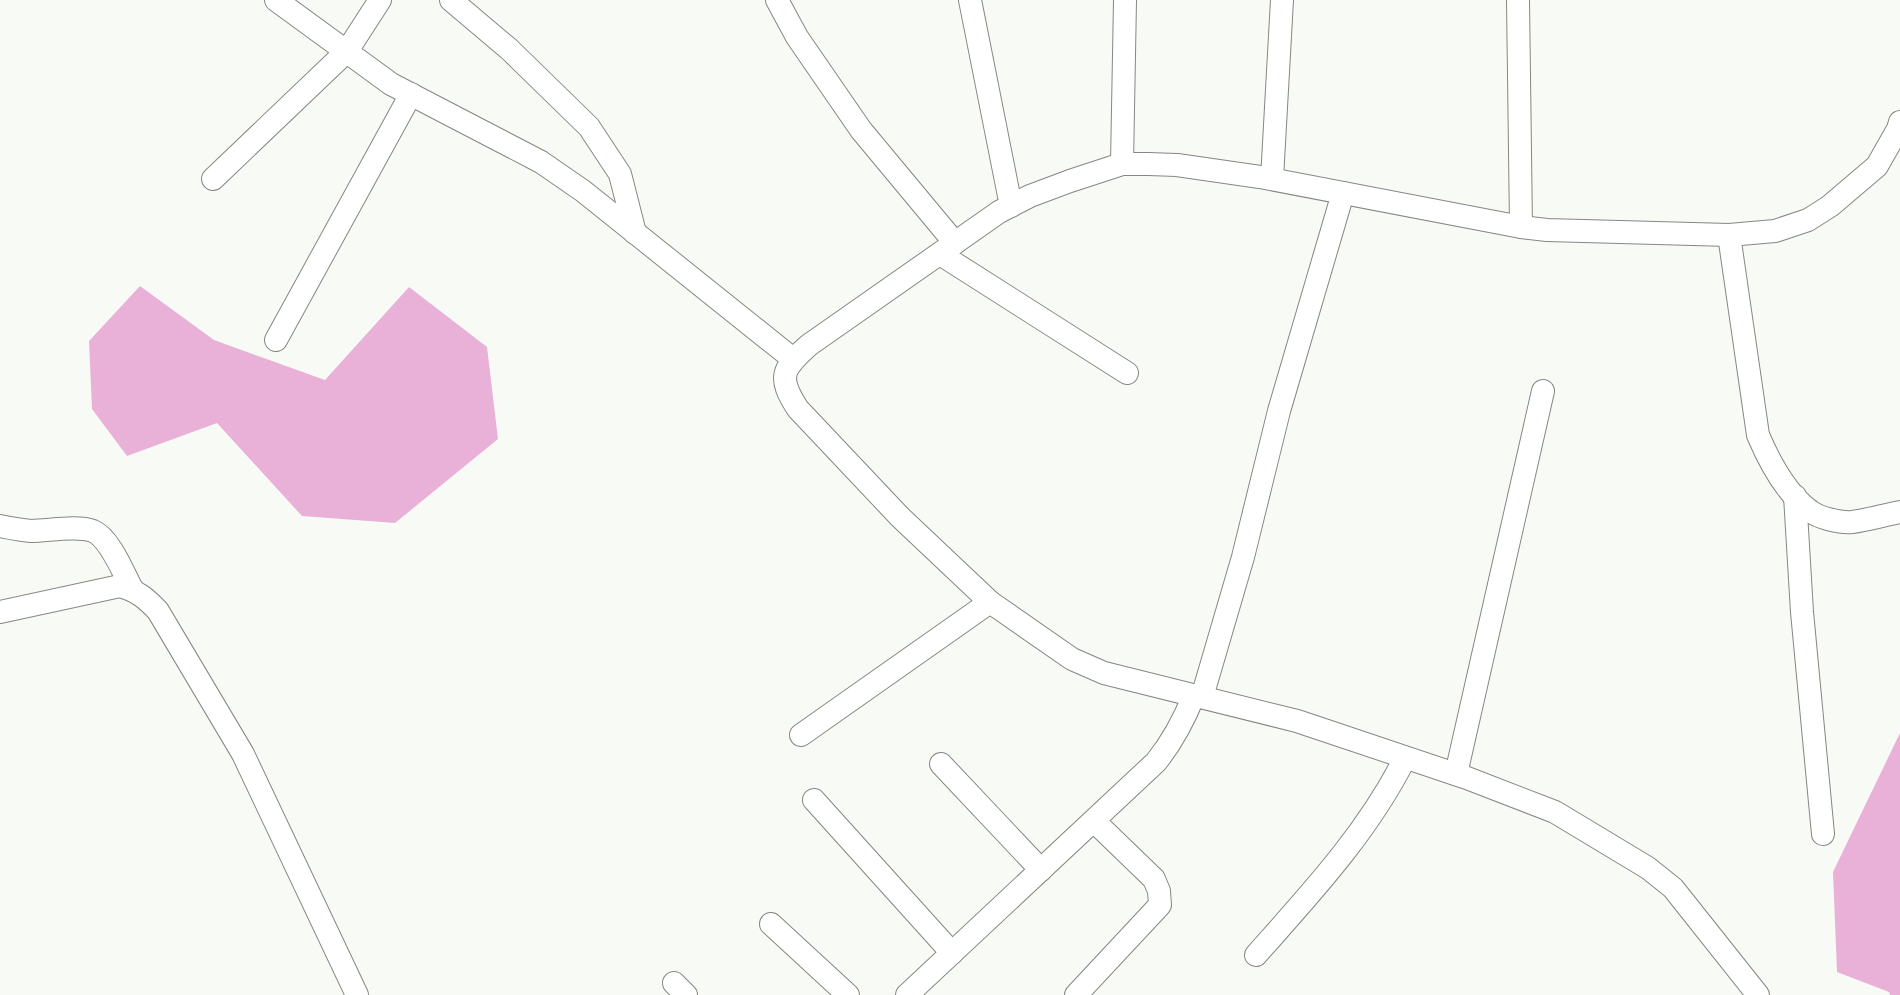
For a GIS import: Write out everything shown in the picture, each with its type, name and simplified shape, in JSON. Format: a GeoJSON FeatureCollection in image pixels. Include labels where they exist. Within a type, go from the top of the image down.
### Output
{"type":"FeatureCollection","features":[{"type":"Feature","properties":{"kind":"street"},"geometry":{"type":"LineString","coordinates":[[276,0],[347,50],[391,84],[541,162],[583,191],[793,359]]}},
{"type":"Feature","properties":{"kind":"street"},"geometry":{"type":"LineString","coordinates":[[213,179],[347,50],[380,0]]}},
{"type":"Feature","properties":{"kind":"street"},"geometry":{"type":"LineString","coordinates":[[451,0],[509,49],[589,127],[620,174],[635,233]]}},
{"type":"Feature","properties":{"kind":"street"},"geometry":{"type":"LineString","coordinates":[[777,0],[797,37],[861,130],[947,249],[1128,373]]}},
{"type":"Feature","properties":{"kind":"street"},"geometry":{"type":"LineString","coordinates":[[970,0],[1012,206]]}},
{"type":"Feature","properties":{"kind":"street"},"geometry":{"type":"LineString","coordinates":[[1122,164],[1125,0]]}},
{"type":"Feature","properties":{"kind":"street"},"geometry":{"type":"LineString","coordinates":[[1272,179],[1282,0]]}},
{"type":"Feature","properties":{"kind":"street"},"geometry":{"type":"LineString","coordinates":[[1518,0],[1521,227]]}},
{"type":"Feature","properties":{"kind":"street"},"geometry":{"type":"LineString","coordinates":[[276,340],[411,94]]}},
{"type":"Feature","properties":{"kind":"street"},"geometry":{"type":"LineString","coordinates":[[1758,995],[1673,888],[1648,868],[1555,812],[1456,774],[1297,721],[1104,673],[1072,659],[990,602],[900,517],[798,409],[790,397],[785,382],[786,367],[809,345],[999,212],[1030,196],[1122,164],[1177,165],[1272,179],[1521,227],[1546,230],[1729,235],[1775,231],[1808,220],[1830,206],[1877,166],[1897,134]]}},
{"type":"Feature","properties":{"kind":"street"},"geometry":{"type":"LineString","coordinates":[[907,995],[1156,762],[1173,741],[1198,696],[1243,557],[1279,411],[1343,193]]}},
{"type":"Feature","properties":{"kind":"street"},"geometry":{"type":"LineString","coordinates":[[1729,235],[1758,435],[1765,452],[1779,477],[1811,512],[1829,519],[1850,522],[1900,512]]}},
{"type":"Feature","properties":{"kind":"street"},"geometry":{"type":"LineString","coordinates":[[1456,774],[1543,391]]}},
{"type":"Feature","properties":{"kind":"street"},"geometry":{"type":"LineString","coordinates":[[1796,496],[1802,612],[1824,834]]}},
{"type":"Feature","properties":{"kind":"street"},"geometry":{"type":"LineString","coordinates":[[0,526],[31,531],[61,529],[93,531],[104,540],[116,557],[132,589]]}},
{"type":"Feature","properties":{"kind":"street"},"geometry":{"type":"LineString","coordinates":[[0,612],[120,586],[132,589],[145,597],[158,611],[243,754],[357,995]]}},
{"type":"Feature","properties":{"kind":"street"},"geometry":{"type":"LineString","coordinates":[[802,735],[990,602]]}},
{"type":"Feature","properties":{"kind":"street"},"geometry":{"type":"LineString","coordinates":[[1256,955],[1328,874],[1354,840],[1390,787],[1405,758]]}},
{"type":"Feature","properties":{"kind":"street"},"geometry":{"type":"LineString","coordinates":[[941,764],[1041,870]]}},
{"type":"Feature","properties":{"kind":"street"},"geometry":{"type":"LineString","coordinates":[[814,800],[952,953]]}},
{"type":"Feature","properties":{"kind":"street"},"geometry":{"type":"LineString","coordinates":[[1076,995],[1160,905],[1159,891],[1154,879],[1094,821]]}},
{"type":"Feature","properties":{"kind":"street"},"geometry":{"type":"LineString","coordinates":[[771,924],[848,995]]}},
{"type":"Feature","properties":{"kind":"shaded area"},"geometry":{"type":"Polygon","coordinates":[[[140,286],[214,340],[325,380],[409,287],[487,347],[498,439],[395,523],[302,516],[217,423],[127,456],[92,409],[89,341],[140,286]]]}},
{"type":"Feature","properties":{"kind":"shaded area"},"geometry":{"type":"Polygon","coordinates":[[[1900,733],[1900,995],[1890,995],[1889,992],[1837,972],[1833,872],[1900,733]]]}}]}
